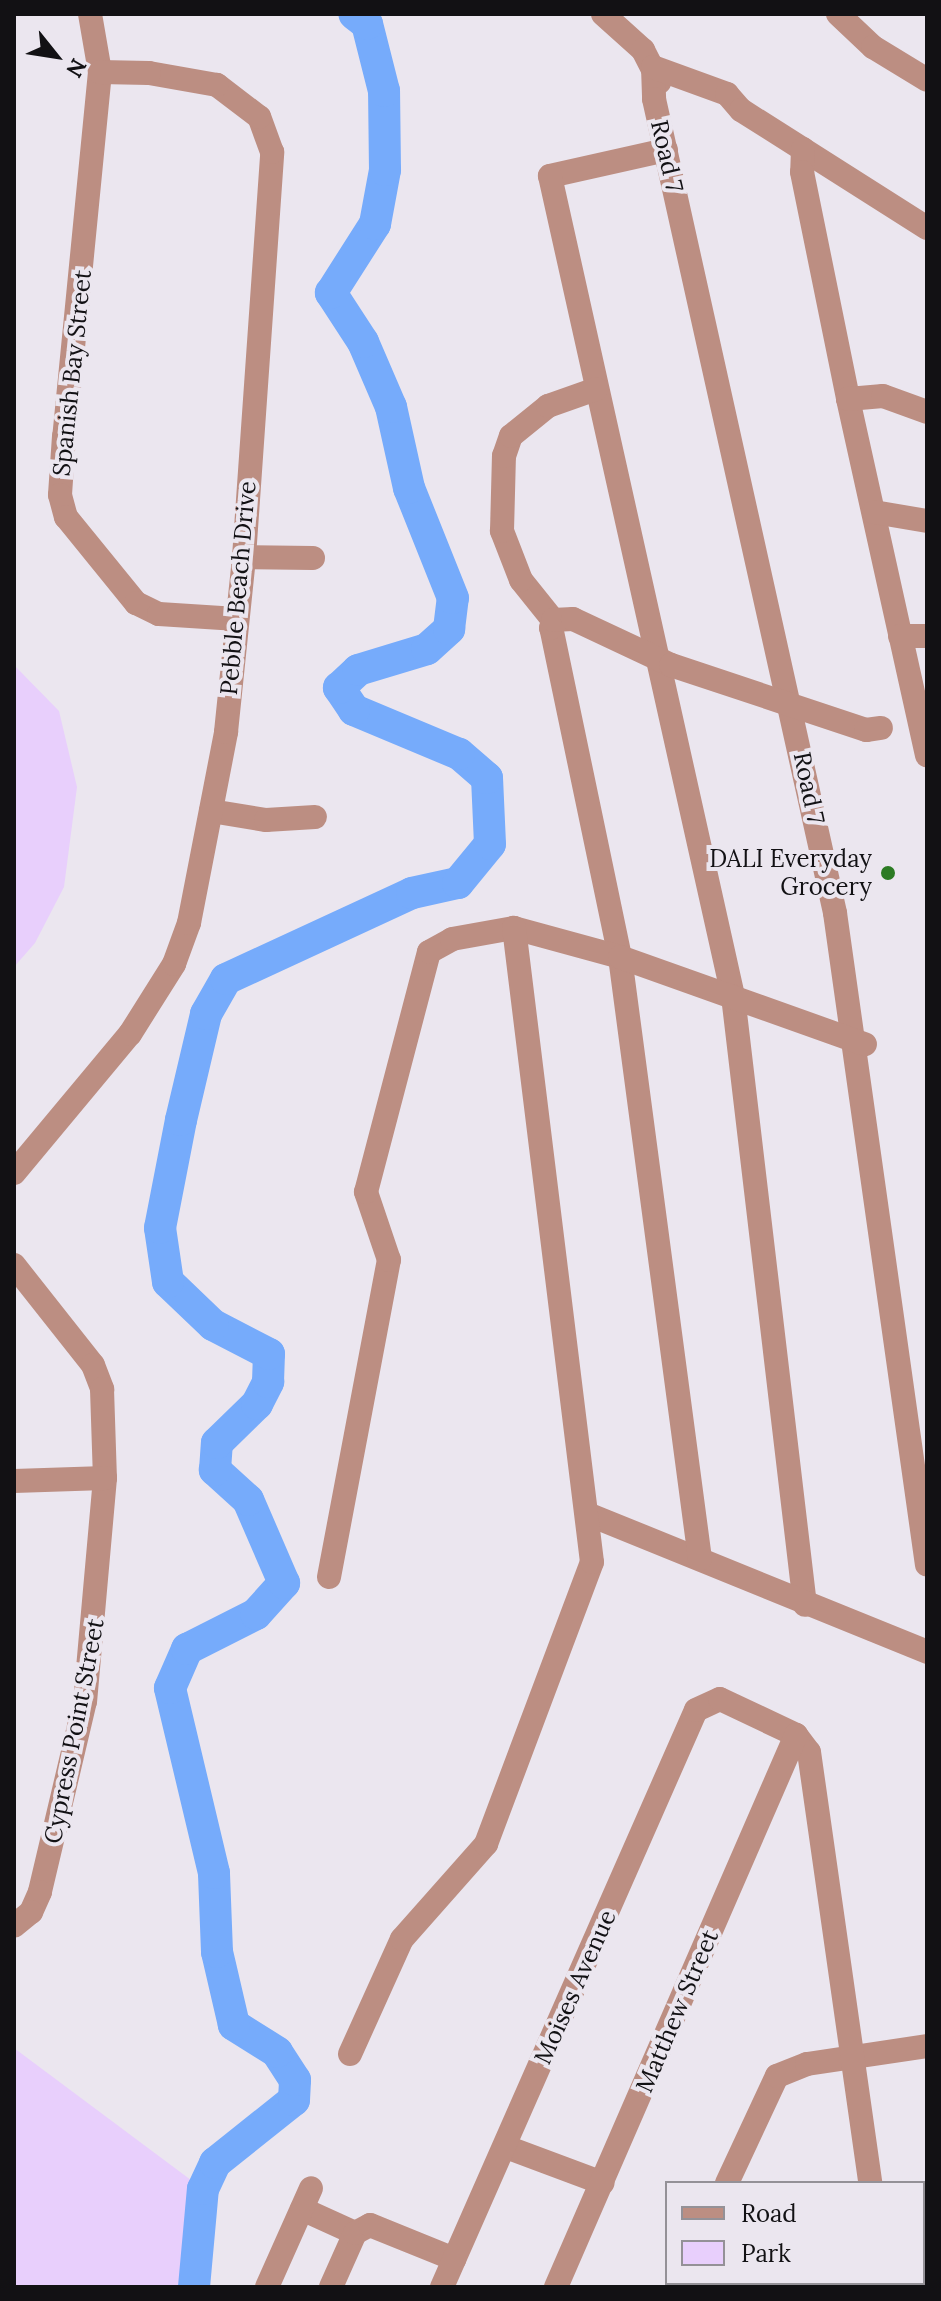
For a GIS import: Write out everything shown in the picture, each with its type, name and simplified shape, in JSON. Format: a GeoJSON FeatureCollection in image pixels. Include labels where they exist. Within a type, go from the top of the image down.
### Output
{"type":"FeatureCollection","features":[{"type":"Feature","properties":{"kind":"street","name":"Spanish Bay Street"},"geometry":{"type":"LineString","coordinates":[[90,14],[100,72],[60,495],[66,517],[136,603],[159,614],[237,619]]}},
{"type":"Feature","properties":{"kind":"street","name":"Road 7"},"geometry":{"type":"LineString","coordinates":[[603,14],[637,43],[666,94],[794,698],[861,1042],[903,1343],[927,1488]]}},
{"type":"Feature","properties":{"kind":"street"},"geometry":{"type":"LineString","coordinates":[[838,14],[873,47],[927,80]]}},
{"type":"Feature","properties":{"kind":"street","name":"Road 7"},"geometry":{"type":"LineString","coordinates":[[653,67],[666,150],[794,698]]}},
{"type":"Feature","properties":{"kind":"street"},"geometry":{"type":"LineString","coordinates":[[653,67],[683,82],[727,94],[741,110],[927,228]]}},
{"type":"Feature","properties":{"kind":"street","name":"Pebble Beach Drive"},"geometry":{"type":"LineString","coordinates":[[14,1173],[155,1002],[189,923],[211,811],[244,557],[272,152],[269,114],[217,85],[149,73],[100,72]]}},
{"type":"Feature","properties":{"kind":"street"},"geometry":{"type":"LineString","coordinates":[[803,149],[802,172],[848,399],[926,747]]}},
{"type":"Feature","properties":{"kind":"street"},"geometry":{"type":"LineString","coordinates":[[666,150],[550,176],[733,996],[805,1605]]}},
{"type":"Feature","properties":{"kind":"street"},"geometry":{"type":"LineString","coordinates":[[596,389],[548,406],[511,436],[504,456],[502,531],[521,580],[553,620],[551,640],[620,957],[700,1559]]}},
{"type":"Feature","properties":{"kind":"street"},"geometry":{"type":"LineString","coordinates":[[848,399],[883,396],[927,412]]}},
{"type":"Feature","properties":{"kind":"street"},"geometry":{"type":"LineString","coordinates":[[874,512],[927,521]]}},
{"type":"Feature","properties":{"kind":"street"},"geometry":{"type":"LineString","coordinates":[[244,557],[313,558]]}},
{"type":"Feature","properties":{"kind":"street"},"geometry":{"type":"LineString","coordinates":[[553,620],[573,619],[658,656],[794,698],[866,730],[881,728],[926,747]]}},
{"type":"Feature","properties":{"kind":"street"},"geometry":{"type":"LineString","coordinates":[[900,636],[927,636]]}},
{"type":"Feature","properties":{"kind":"street"},"geometry":{"type":"LineString","coordinates":[[211,811],[266,820],[315,817]]}},
{"type":"Feature","properties":{"kind":"street"},"geometry":{"type":"LineString","coordinates":[[350,2054],[402,1939],[486,1844],[592,1562],[590,1515],[514,928]]}},
{"type":"Feature","properties":{"kind":"street"},"geometry":{"type":"LineString","coordinates":[[329,1577],[389,1260],[366,1192],[429,952],[452,939],[514,928],[620,957],[861,1042]]}},
{"type":"Feature","properties":{"kind":"street","name":"Cypress Point Street"},"geometry":{"type":"LineString","coordinates":[[14,1265],[93,1365],[102,1389],[105,1478],[85,1701],[40,1892],[31,1912],[14,1926]]}},
{"type":"Feature","properties":{"kind":"street","name":"Road 7"},"geometry":{"type":"LineString","coordinates":[[903,1343],[927,1565]]}},
{"type":"Feature","properties":{"kind":"street"},"geometry":{"type":"LineString","coordinates":[[14,1481],[105,1478]]}},
{"type":"Feature","properties":{"kind":"street"},"geometry":{"type":"LineString","coordinates":[[590,1515],[805,1605],[927,1652]]}},
{"type":"Feature","properties":{"kind":"street","name":"Moises Avenue"},"geometry":{"type":"LineString","coordinates":[[442,2287],[696,1710],[720,1699],[796,1735]]}},
{"type":"Feature","properties":{"kind":"street"},"geometry":{"type":"LineString","coordinates":[[796,1735],[809,1752],[856,2057],[870,2181]]}},
{"type":"Feature","properties":{"kind":"street","name":"Matthew Street"},"geometry":{"type":"LineString","coordinates":[[556,2287],[796,1735]]}},
{"type":"Feature","properties":{"kind":"street"},"geometry":{"type":"LineString","coordinates":[[728,2181],[777,2076],[856,2057],[927,2046]]}},
{"type":"Feature","properties":{"kind":"street"},"geometry":{"type":"LineString","coordinates":[[506,2147],[603,2183]]}},
{"type":"Feature","properties":{"kind":"street"},"geometry":{"type":"LineString","coordinates":[[267,2287],[306,2198],[355,2233]]}},
{"type":"Feature","properties":{"kind":"street"},"geometry":{"type":"LineString","coordinates":[[331,2287],[355,2233],[370,2225],[454,2259]]}},
{"type":"Feature","properties":{"kind":"green space"},"geometry":{"type":"Polygon","coordinates":[[[14,665],[59,711],[77,787],[64,887],[35,943],[14,967],[14,665]]]}},
{"type":"Feature","properties":{"kind":"green space"},"geometry":{"type":"Polygon","coordinates":[[[14,2048],[203,2189],[194,2287],[14,2287],[14,2048]]]}},
{"type":"Feature","properties":{"kind":"waterway"},"geometry":{"type":"LineString","coordinates":[[194,2287],[203,2189],[215,2163],[294,2100],[295,2080],[277,2052],[234,2025],[217,1952],[214,1873],[170,1688],[187,1649],[256,1614],[284,1583],[248,1500],[215,1470],[217,1443],[257,1404],[268,1382],[269,1354],[213,1325],[168,1282],[160,1228],[181,1120],[206,1014],[226,979],[412,893],[458,883],[490,844],[487,778],[459,754],[354,710],[339,688],[358,670],[427,649],[449,629],[453,598],[409,488],[391,407],[363,342],[331,293],[375,224],[385,170],[384,91],[367,24],[354,14]]}},
{"type":"Feature","properties":{"kind":"place","name":"DALI Everyday Grocery"},"geometry":{"type":"Point","coordinates":[888,873]}}]}
